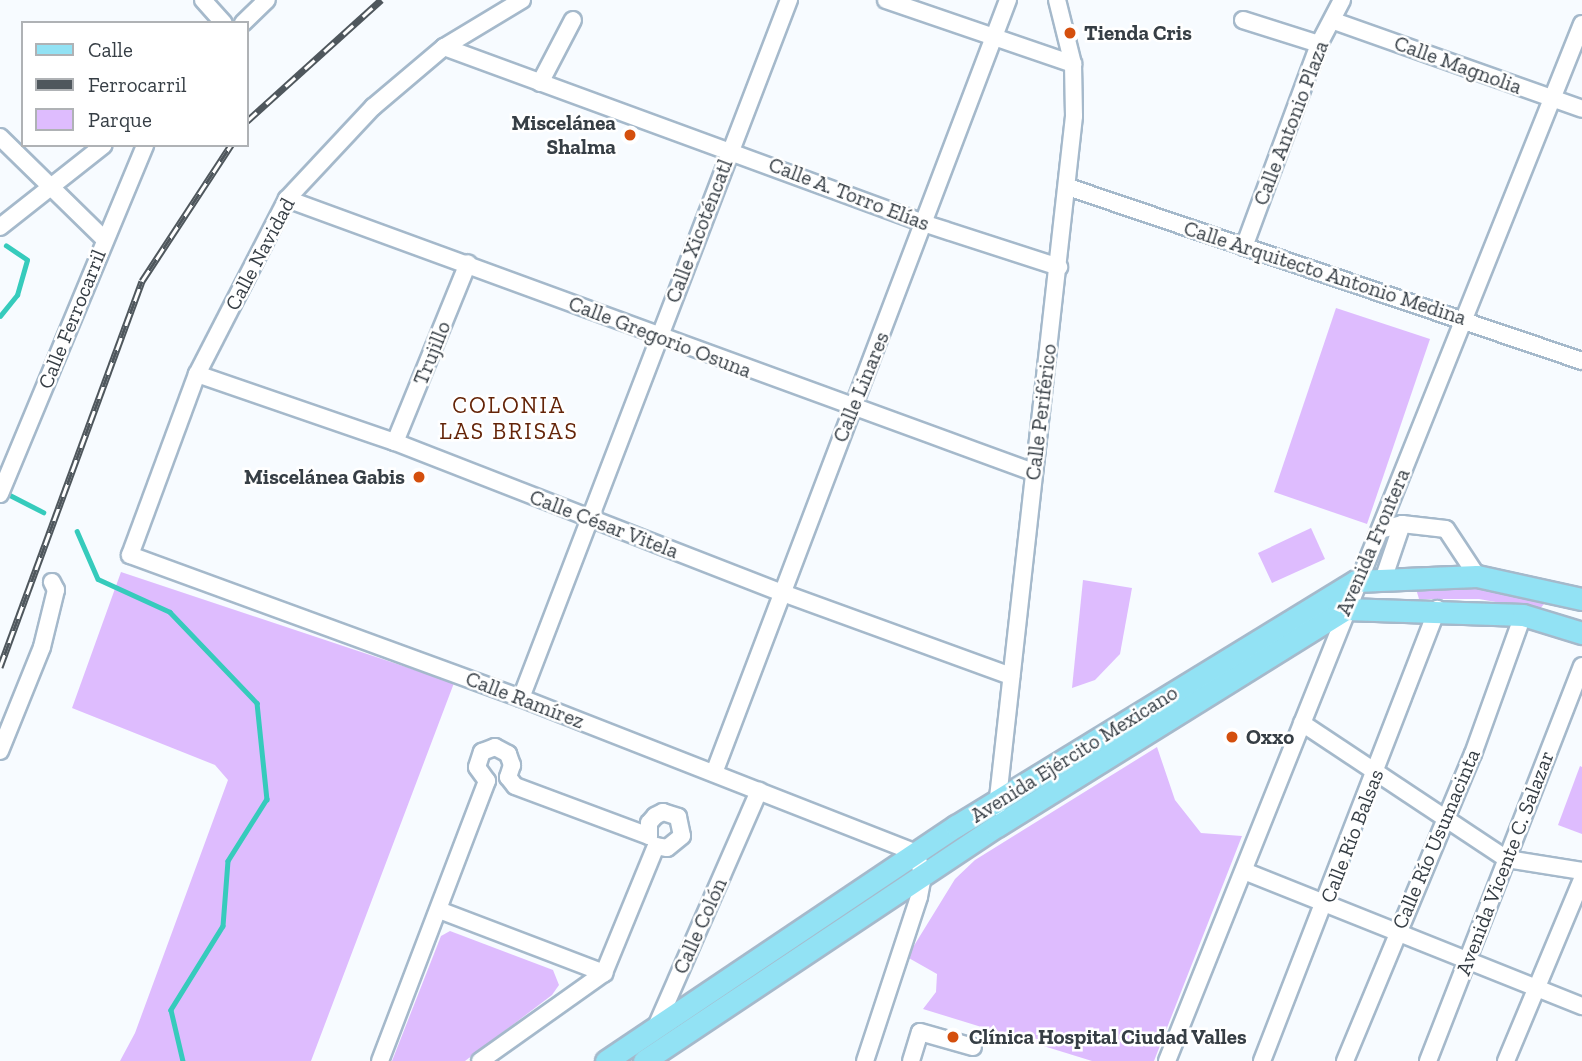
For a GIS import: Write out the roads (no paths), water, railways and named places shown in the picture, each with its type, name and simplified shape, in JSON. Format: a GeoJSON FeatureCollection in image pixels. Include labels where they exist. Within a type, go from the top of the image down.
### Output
{"type":"FeatureCollection","features":[{"type":"Feature","properties":{"kind":"main road","name":"Avenida Ejército Mexicano"},"geometry":{"type":"LineString","coordinates":[[606,1061],[657,1023],[997,801],[1356,581],[1384,577],[1477,576],[1582,599]]}},
{"type":"Feature","properties":{"kind":"main road","name":"Avenida Ejército Mexicano"},"geometry":{"type":"LineString","coordinates":[[643,1061],[997,826],[1345,609]]}},
{"type":"Feature","properties":{"kind":"main road"},"geometry":{"type":"LineString","coordinates":[[1345,609],[1437,609],[1522,615],[1582,633]]}},
{"type":"Feature","properties":{"kind":"street"},"geometry":{"type":"LineString","coordinates":[[203,0],[222,21]]}},
{"type":"Feature","properties":{"kind":"street"},"geometry":{"type":"LineString","coordinates":[[245,21],[267,0]]}},
{"type":"Feature","properties":{"kind":"street","name":"Calle Navidad"},"geometry":{"type":"LineString","coordinates":[[130,555],[197,374],[287,199],[373,107],[444,47],[522,0]]}},
{"type":"Feature","properties":{"kind":"street","name":"Calle Xicoténcatl"},"geometry":{"type":"LineString","coordinates":[[521,698],[591,520],[657,337],[789,0]]}},
{"type":"Feature","properties":{"kind":"street"},"geometry":{"type":"LineString","coordinates":[[886,0],[1073,64]]}},
{"type":"Feature","properties":{"kind":"street","name":"Calle Linares"},"geometry":{"type":"LineString","coordinates":[[714,774],[780,592],[926,224],[1008,0]]}},
{"type":"Feature","properties":{"kind":"street","name":"Calle Periférico"},"geometry":{"type":"LineString","coordinates":[[997,826],[997,801],[1033,472],[1068,187],[1073,64],[1057,0]]}},
{"type":"Feature","properties":{"kind":"street","name":"Calle Antonio Plaza"},"geometry":{"type":"LineString","coordinates":[[1244,247],[1319,44],[1334,21],[1342,0]]}},
{"type":"Feature","properties":{"kind":"street"},"geometry":{"type":"LineString","coordinates":[[540,83],[573,20]]}},
{"type":"Feature","properties":{"kind":"street"},"geometry":{"type":"LineString","coordinates":[[1243,20],[1319,44]]}},
{"type":"Feature","properties":{"kind":"street","name":"Calle Magnolia"},"geometry":{"type":"LineString","coordinates":[[1334,21],[1582,109]]}},
{"type":"Feature","properties":{"kind":"street","name":"Avenida Frontera"},"geometry":{"type":"LineString","coordinates":[[1167,1061],[1356,581],[1380,530],[1462,318],[1582,24]]}},
{"type":"Feature","properties":{"kind":"street","name":"Calle A. Torro Elías"},"geometry":{"type":"LineString","coordinates":[[444,47],[730,149],[926,224],[1059,267]]}},
{"type":"Feature","properties":{"kind":"street"},"geometry":{"type":"LineString","coordinates":[[0,137],[105,240]]}},
{"type":"Feature","properties":{"kind":"street"},"geometry":{"type":"LineString","coordinates":[[0,227],[101,147]]}},
{"type":"Feature","properties":{"kind":"street","name":"Calle Ferrocarril"},"geometry":{"type":"LineString","coordinates":[[0,494],[144,147]]}},
{"type":"Feature","properties":{"kind":"street","name":"Calle Arquitecto Antonio Medina"},"geometry":{"type":"LineString","coordinates":[[1068,187],[1462,318],[1582,361]]}},
{"type":"Feature","properties":{"kind":"street","name":"Calle Gregorio Osuna"},"geometry":{"type":"LineString","coordinates":[[287,199],[468,263],[852,409],[1033,472]]}},
{"type":"Feature","properties":{"kind":"street","name":"Trujillo"},"geometry":{"type":"LineString","coordinates":[[395,442],[468,263]]}},
{"type":"Feature","properties":{"kind":"street","name":"Calle César Vitela"},"geometry":{"type":"LineString","coordinates":[[197,374],[395,442],[780,592],[1011,676]]}},
{"type":"Feature","properties":{"kind":"street"},"geometry":{"type":"LineString","coordinates":[[1384,577],[1402,524]]}},
{"type":"Feature","properties":{"kind":"street"},"geometry":{"type":"LineString","coordinates":[[1380,530],[1402,524],[1446,529],[1477,576]]}},
{"type":"Feature","properties":{"kind":"street","name":"Calle Ramírez"},"geometry":{"type":"LineString","coordinates":[[130,555],[521,698],[916,853]]}},
{"type":"Feature","properties":{"kind":"street"},"geometry":{"type":"LineString","coordinates":[[0,751],[42,647],[56,590],[52,582]]}},
{"type":"Feature","properties":{"kind":"street","name":"Calle Río Balsas"},"geometry":{"type":"LineString","coordinates":[[1262,1061],[1376,774],[1437,609]]}},
{"type":"Feature","properties":{"kind":"street","name":"Calle Río Usumacinta"},"geometry":{"type":"LineString","coordinates":[[1345,1061],[1396,930],[1473,754],[1522,615]]}},
{"type":"Feature","properties":{"kind":"street","name":"Avenida Vicente C. Salazar"},"geometry":{"type":"LineString","coordinates":[[1428,1061],[1582,666]]}},
{"type":"Feature","properties":{"kind":"street"},"geometry":{"type":"LineString","coordinates":[[1302,723],[1507,859],[1582,871]]}},
{"type":"Feature","properties":{"kind":"street"},"geometry":{"type":"LineString","coordinates":[[380,1061],[487,781],[477,766],[478,758],[488,748],[508,754],[512,765],[508,777],[514,786],[649,836],[649,823],[655,816],[671,813],[682,822],[682,836],[667,848],[656,846],[604,972],[480,1061]]}},
{"type":"Feature","properties":{"kind":"street","name":"Calle Colón"},"geometry":{"type":"LineString","coordinates":[[643,1061],[657,1023],[759,791]]}},
{"type":"Feature","properties":{"kind":"street"},"geometry":{"type":"LineString","coordinates":[[865,1061],[923,876],[916,853]]}},
{"type":"Feature","properties":{"kind":"street"},"geometry":{"type":"LineString","coordinates":[[1244,871],[1582,1006]]}},
{"type":"Feature","properties":{"kind":"street"},"geometry":{"type":"LineString","coordinates":[[1506,1061],[1535,986],[1582,879]]}},
{"type":"Feature","properties":{"kind":"street"},"geometry":{"type":"LineString","coordinates":[[439,910],[604,972]]}},
{"type":"Feature","properties":{"kind":"street"},"geometry":{"type":"LineString","coordinates":[[911,1061],[920,1032],[973,1047]]}},
{"type":"Feature","properties":{"kind":"waterway"},"geometry":{"type":"LineString","coordinates":[[0,316],[17,295],[27,260],[6,246]]}},
{"type":"Feature","properties":{"kind":"waterway"},"geometry":{"type":"LineString","coordinates":[[6,493],[43,512]]}},
{"type":"Feature","properties":{"kind":"waterway"},"geometry":{"type":"LineString","coordinates":[[77,531],[98,579],[170,612],[257,703],[267,799],[228,861],[223,926],[171,1010],[183,1061]]}},
{"type":"Feature","properties":{"kind":"railway"},"geometry":{"type":"LineString","coordinates":[[248,120],[381,0]]}},
{"type":"Feature","properties":{"kind":"railway"},"geometry":{"type":"LineString","coordinates":[[0,667],[142,281],[230,147]]}},
{"type":"Feature","properties":{"kind":"place","name":"Tienda Cris"},"geometry":{"type":"Point","coordinates":[1070,33]}},
{"type":"Feature","properties":{"kind":"place","name":"Miscelánea Shalma"},"geometry":{"type":"Point","coordinates":[630,135]}},
{"type":"Feature","properties":{"kind":"place","name":"Miscelánea Gabis"},"geometry":{"type":"Point","coordinates":[419,477]}},
{"type":"Feature","properties":{"kind":"place","name":"Oxxo"},"geometry":{"type":"Point","coordinates":[1232,737]}},
{"type":"Feature","properties":{"kind":"place","name":"Clínica Hospital Ciudad Valles"},"geometry":{"type":"Point","coordinates":[953,1037]}},
{"type":"Feature","properties":{"kind":"district","name":"COLONIA LAS BRISAS"},"geometry":{"type":"Point","coordinates":[509,418]}}]}
